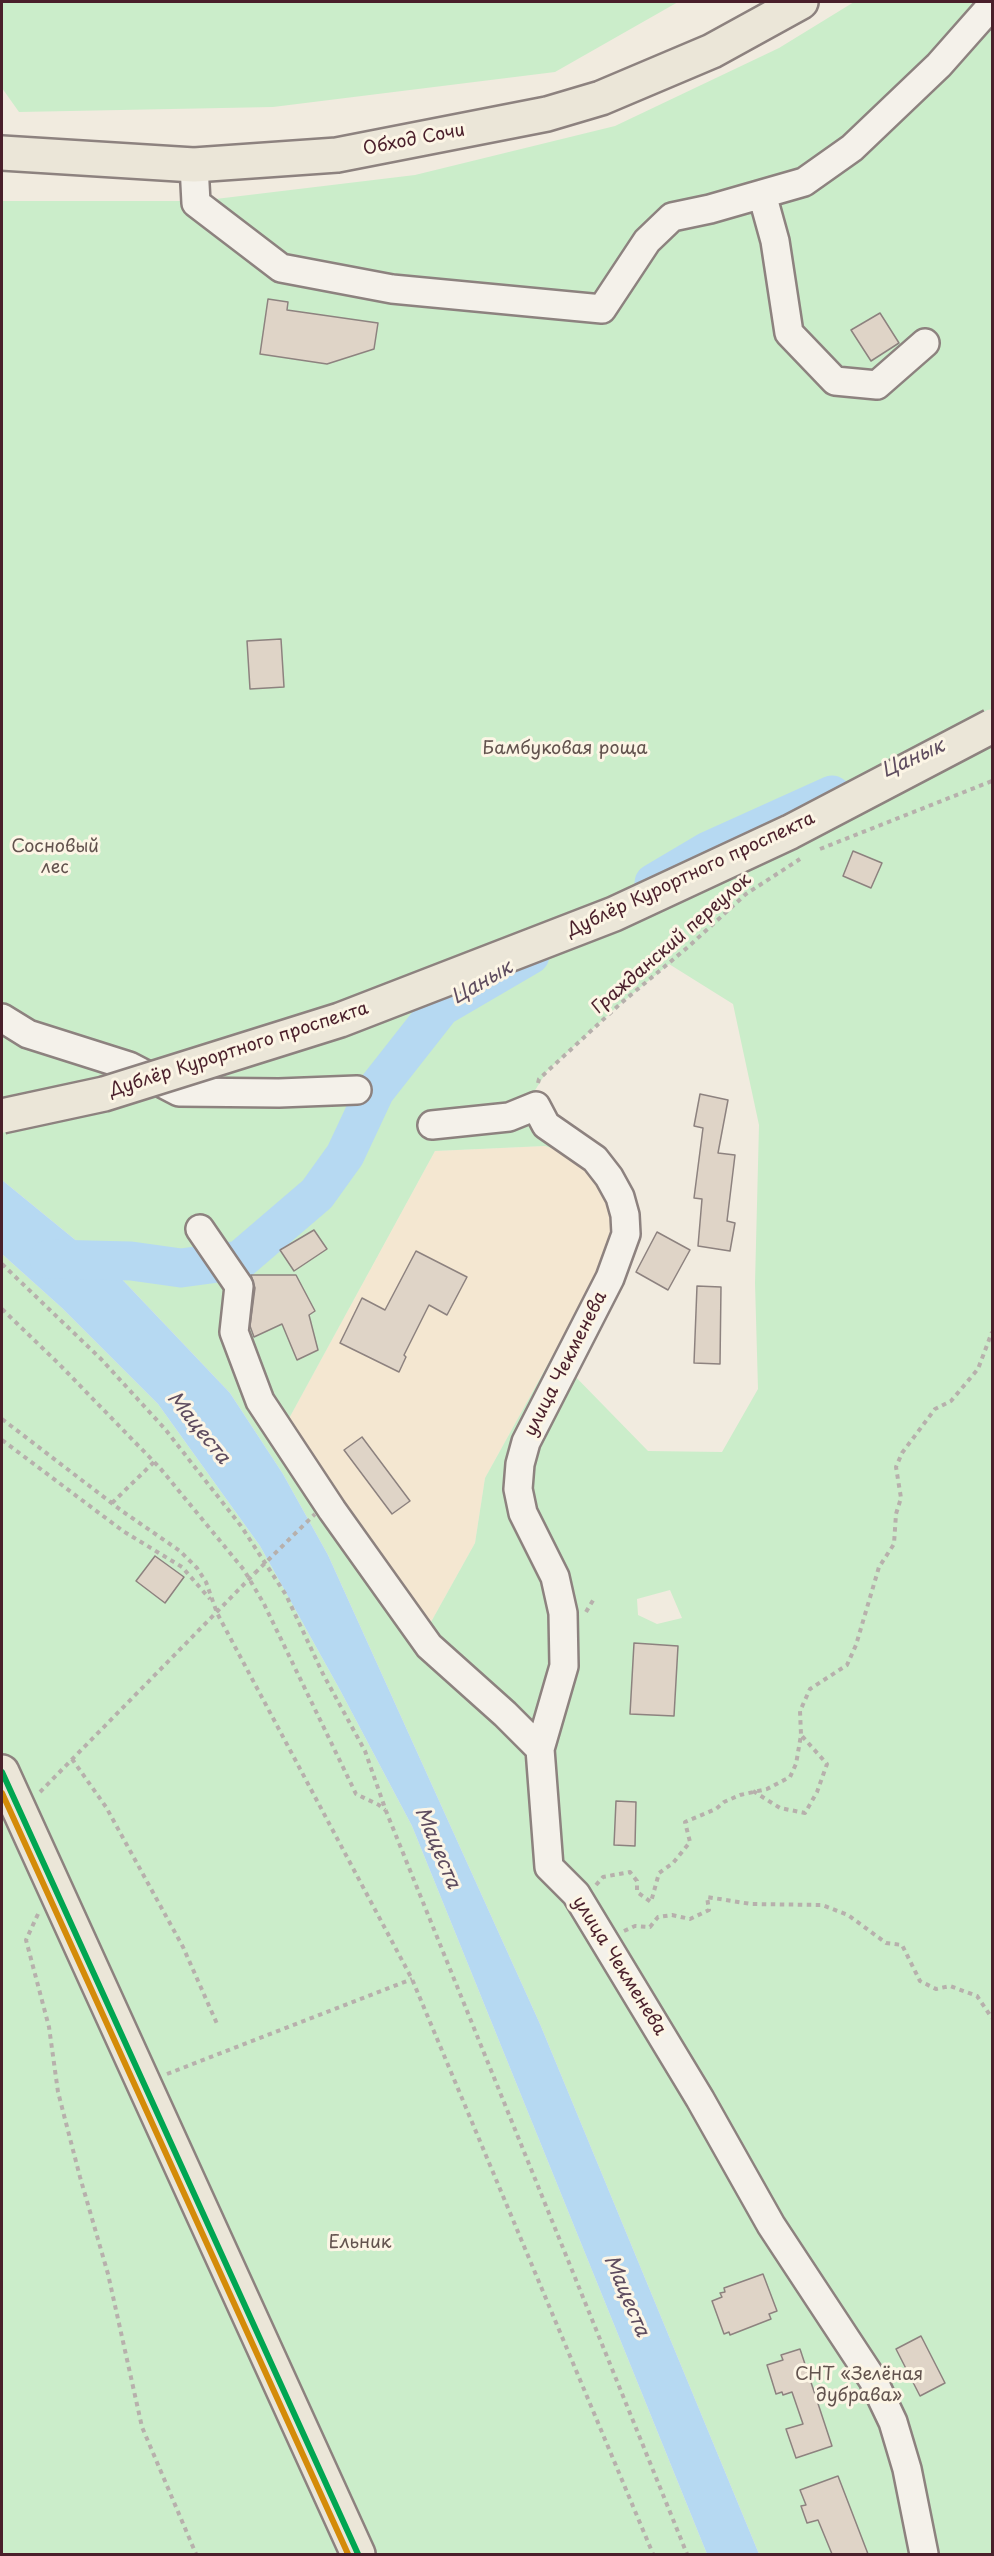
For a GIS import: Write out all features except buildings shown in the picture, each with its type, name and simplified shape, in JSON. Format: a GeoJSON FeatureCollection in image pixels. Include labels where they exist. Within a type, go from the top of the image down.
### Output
{"type":"FeatureCollection","features":[{"type":"Feature","properties":{"kind":"main road","name":"Обход Сочи"},"geometry":{"type":"LineString","coordinates":[[2,153],[194,165],[338,155],[547,114],[601,98],[712,51],[801,2]]}},
{"type":"Feature","properties":{"kind":"main road","name":"Дублёр Курортного проспекта"},"geometry":{"type":"LineString","coordinates":[[2,1116],[104,1094],[340,1020],[614,914],[790,832],[993,726]]}},
{"type":"Feature","properties":{"kind":"main road"},"geometry":{"type":"LineString","coordinates":[[2,1772],[358,2554]]}},
{"type":"Feature","properties":{"kind":"street"},"geometry":{"type":"LineString","coordinates":[[194,165],[196,203],[281,268],[392,289],[602,309],[647,241],[672,217],[804,182],[852,148],[939,65],[993,5]]}},
{"type":"Feature","properties":{"kind":"street"},"geometry":{"type":"LineString","coordinates":[[762,194],[775,241],[789,333],[835,381],[878,385],[925,343]]}},
{"type":"Feature","properties":{"kind":"street"},"geometry":{"type":"LineString","coordinates":[[2,1018],[27,1034],[129,1066],[179,1092],[279,1093],[357,1090]]}},
{"type":"Feature","properties":{"kind":"street"},"geometry":{"type":"LineString","coordinates":[[432,1125],[508,1117],[536,1106]]}},
{"type":"Feature","properties":{"kind":"street","name":"улица Чекменева"},"geometry":{"type":"LineString","coordinates":[[536,1106],[539,1116],[546,1125],[595,1159],[609,1177],[620,1197],[625,1215],[626,1234],[610,1278],[526,1442],[520,1464],[518,1489],[523,1513],[555,1577],[563,1613],[564,1666],[540,1749],[549,1867],[576,1893],[700,2098],[771,2225],[873,2380],[892,2422],[908,2469],[924,2554]]}},
{"type":"Feature","properties":{"kind":"street"},"geometry":{"type":"LineString","coordinates":[[200,1229],[239,1286],[234,1332],[260,1401],[332,1510],[429,1646],[505,1714],[540,1749]]}},
{"type":"Feature","properties":{"kind":"path"},"geometry":{"type":"LineString","coordinates":[[820,849],[993,781]]}},
{"type":"Feature","properties":{"kind":"path","name":"Гражданский переулок"},"geometry":{"type":"LineString","coordinates":[[536,1106],[534,1092],[539,1079],[560,1059],[746,894],[809,854]]}},
{"type":"Feature","properties":{"kind":"path"},"geometry":{"type":"LineString","coordinates":[[2,1264],[101,1359],[157,1420],[241,1526],[285,1595],[364,1751],[386,1811],[687,2554]]}},
{"type":"Feature","properties":{"kind":"path"},"geometry":{"type":"LineString","coordinates":[[2,1309],[154,1462],[250,1580],[356,1794],[379,1804],[386,1811]]}},
{"type":"Feature","properties":{"kind":"path"},"geometry":{"type":"LineString","coordinates":[[576,1893],[595,1887],[603,1877],[630,1872],[637,1881],[637,1892],[651,1902],[659,1873],[673,1863],[690,1842],[685,1822],[790,1777],[796,1764],[801,1735],[800,1711],[810,1689],[847,1665],[856,1645],[879,1567],[894,1544],[896,1514],[901,1498],[897,1467],[902,1453],[935,1409],[951,1401],[978,1369],[993,1332]]}},
{"type":"Feature","properties":{"kind":"path"},"geometry":{"type":"LineString","coordinates":[[2,1419],[112,1503],[180,1551],[197,1568],[217,1613],[412,1979],[653,2554]]}},
{"type":"Feature","properties":{"kind":"path"},"geometry":{"type":"LineString","coordinates":[[2,1440],[123,1531],[182,1567],[213,1602]]}},
{"type":"Feature","properties":{"kind":"path"},"geometry":{"type":"LineString","coordinates":[[112,1503],[154,1462]]}},
{"type":"Feature","properties":{"kind":"path"},"geometry":{"type":"LineString","coordinates":[[45,1787],[315,1514]]}},
{"type":"Feature","properties":{"kind":"path"},"geometry":{"type":"LineString","coordinates":[[753,1791],[780,1808],[805,1813],[818,1792],[827,1764],[801,1735]]}},
{"type":"Feature","properties":{"kind":"path"},"geometry":{"type":"LineString","coordinates":[[72,1759],[106,1807],[178,1937],[218,2026]]}},
{"type":"Feature","properties":{"kind":"path"},"geometry":{"type":"LineString","coordinates":[[604,1940],[635,1926],[650,1927],[658,1917],[672,1915],[690,1919],[709,1910],[706,1897],[751,1904],[822,1905],[848,1915],[886,1943],[902,1946],[920,1981],[936,1989],[950,1986],[977,1996],[993,2018]]}},
{"type":"Feature","properties":{"kind":"path"},"geometry":{"type":"LineString","coordinates":[[26,1940],[49,2027],[58,2092],[108,2274],[142,2427],[196,2554]]}},
{"type":"Feature","properties":{"kind":"path"},"geometry":{"type":"LineString","coordinates":[[157,2078],[412,1979]]}},
{"type":"Feature","properties":{"kind":"shaded area"},"geometry":{"type":"Polygon","coordinates":[[[545,1146],[575,1155],[604,1179],[616,1240],[485,1478],[475,1543],[431,1622],[286,1424],[435,1151],[545,1146]]]}},
{"type":"Feature","properties":{"kind":"green space"},"geometry":{"type":"Polygon","coordinates":[[[2,2],[678,2],[555,72],[273,107],[19,112],[2,88],[2,2]]]}},
{"type":"Feature","properties":{"kind":"green space"},"geometry":{"type":"Polygon","coordinates":[[[854,2],[992,2],[992,2554],[759,2554],[540,2024],[328,1555],[283,1474],[230,1393],[117,1274],[2,1180],[2,201],[199,201],[415,175],[615,126],[779,48],[854,2]],[[669,964],[620,1004],[547,1071],[534,1092],[539,1116],[576,1147],[595,1159],[609,1177],[620,1197],[625,1215],[626,1234],[610,1278],[565,1366],[648,1451],[722,1452],[758,1389],[755,1283],[759,1125],[733,1004],[669,964]],[[545,1146],[435,1151],[286,1424],[431,1622],[475,1543],[485,1478],[616,1241],[604,1179],[575,1155],[545,1146]],[[670,1590],[637,1599],[638,1615],[657,1624],[682,1618],[670,1590]]]}},
{"type":"Feature","properties":{"kind":"green space","name":"Ельник"},"geometry":{"type":"Polygon","coordinates":[[[2,1254],[62,1308],[158,1404],[260,1546],[340,1690],[412,1826],[707,2554],[2,2554],[2,1254]]]}},
{"type":"Feature","properties":{"kind":"water","name":"Мацеста"},"geometry":{"type":"Polygon","coordinates":[[[2,1180],[117,1274],[230,1393],[283,1474],[328,1555],[540,2024],[759,2554],[707,2554],[412,1826],[340,1690],[260,1546],[158,1404],[62,1308],[2,1254],[2,1180]]]}},
{"type":"Feature","properties":{"kind":"waterway","name":"Цанык"},"geometry":{"type":"LineString","coordinates":[[654,883],[708,851],[832,795]]}},
{"type":"Feature","properties":{"kind":"waterway","name":"Цанык"},"geometry":{"type":"LineString","coordinates":[[49,1259],[131,1261],[181,1268],[240,1260],[317,1194],[345,1155],[375,1091],[441,1007],[530,955]]}},
{"type":"Feature","properties":{"kind":"transit line"},"geometry":{"type":"LineString","coordinates":[[2,1772],[358,2554]]}},
{"type":"Feature","properties":{"kind":"transit line"},"geometry":{"type":"LineString","coordinates":[[2,1793],[348,2554]]}},
{"type":"Feature","properties":{"kind":"park label","name":"Бамбуковая роща"},"geometry":{"type":"Point","coordinates":[565,749]}},
{"type":"Feature","properties":{"kind":"park label","name":"Сосновый лес"},"geometry":{"type":"Point","coordinates":[55,857]}},
{"type":"Feature","properties":{"kind":"park label","name":"СНТ «Зелёная дубрава»"},"geometry":{"type":"Point","coordinates":[859,2385]}}]}
